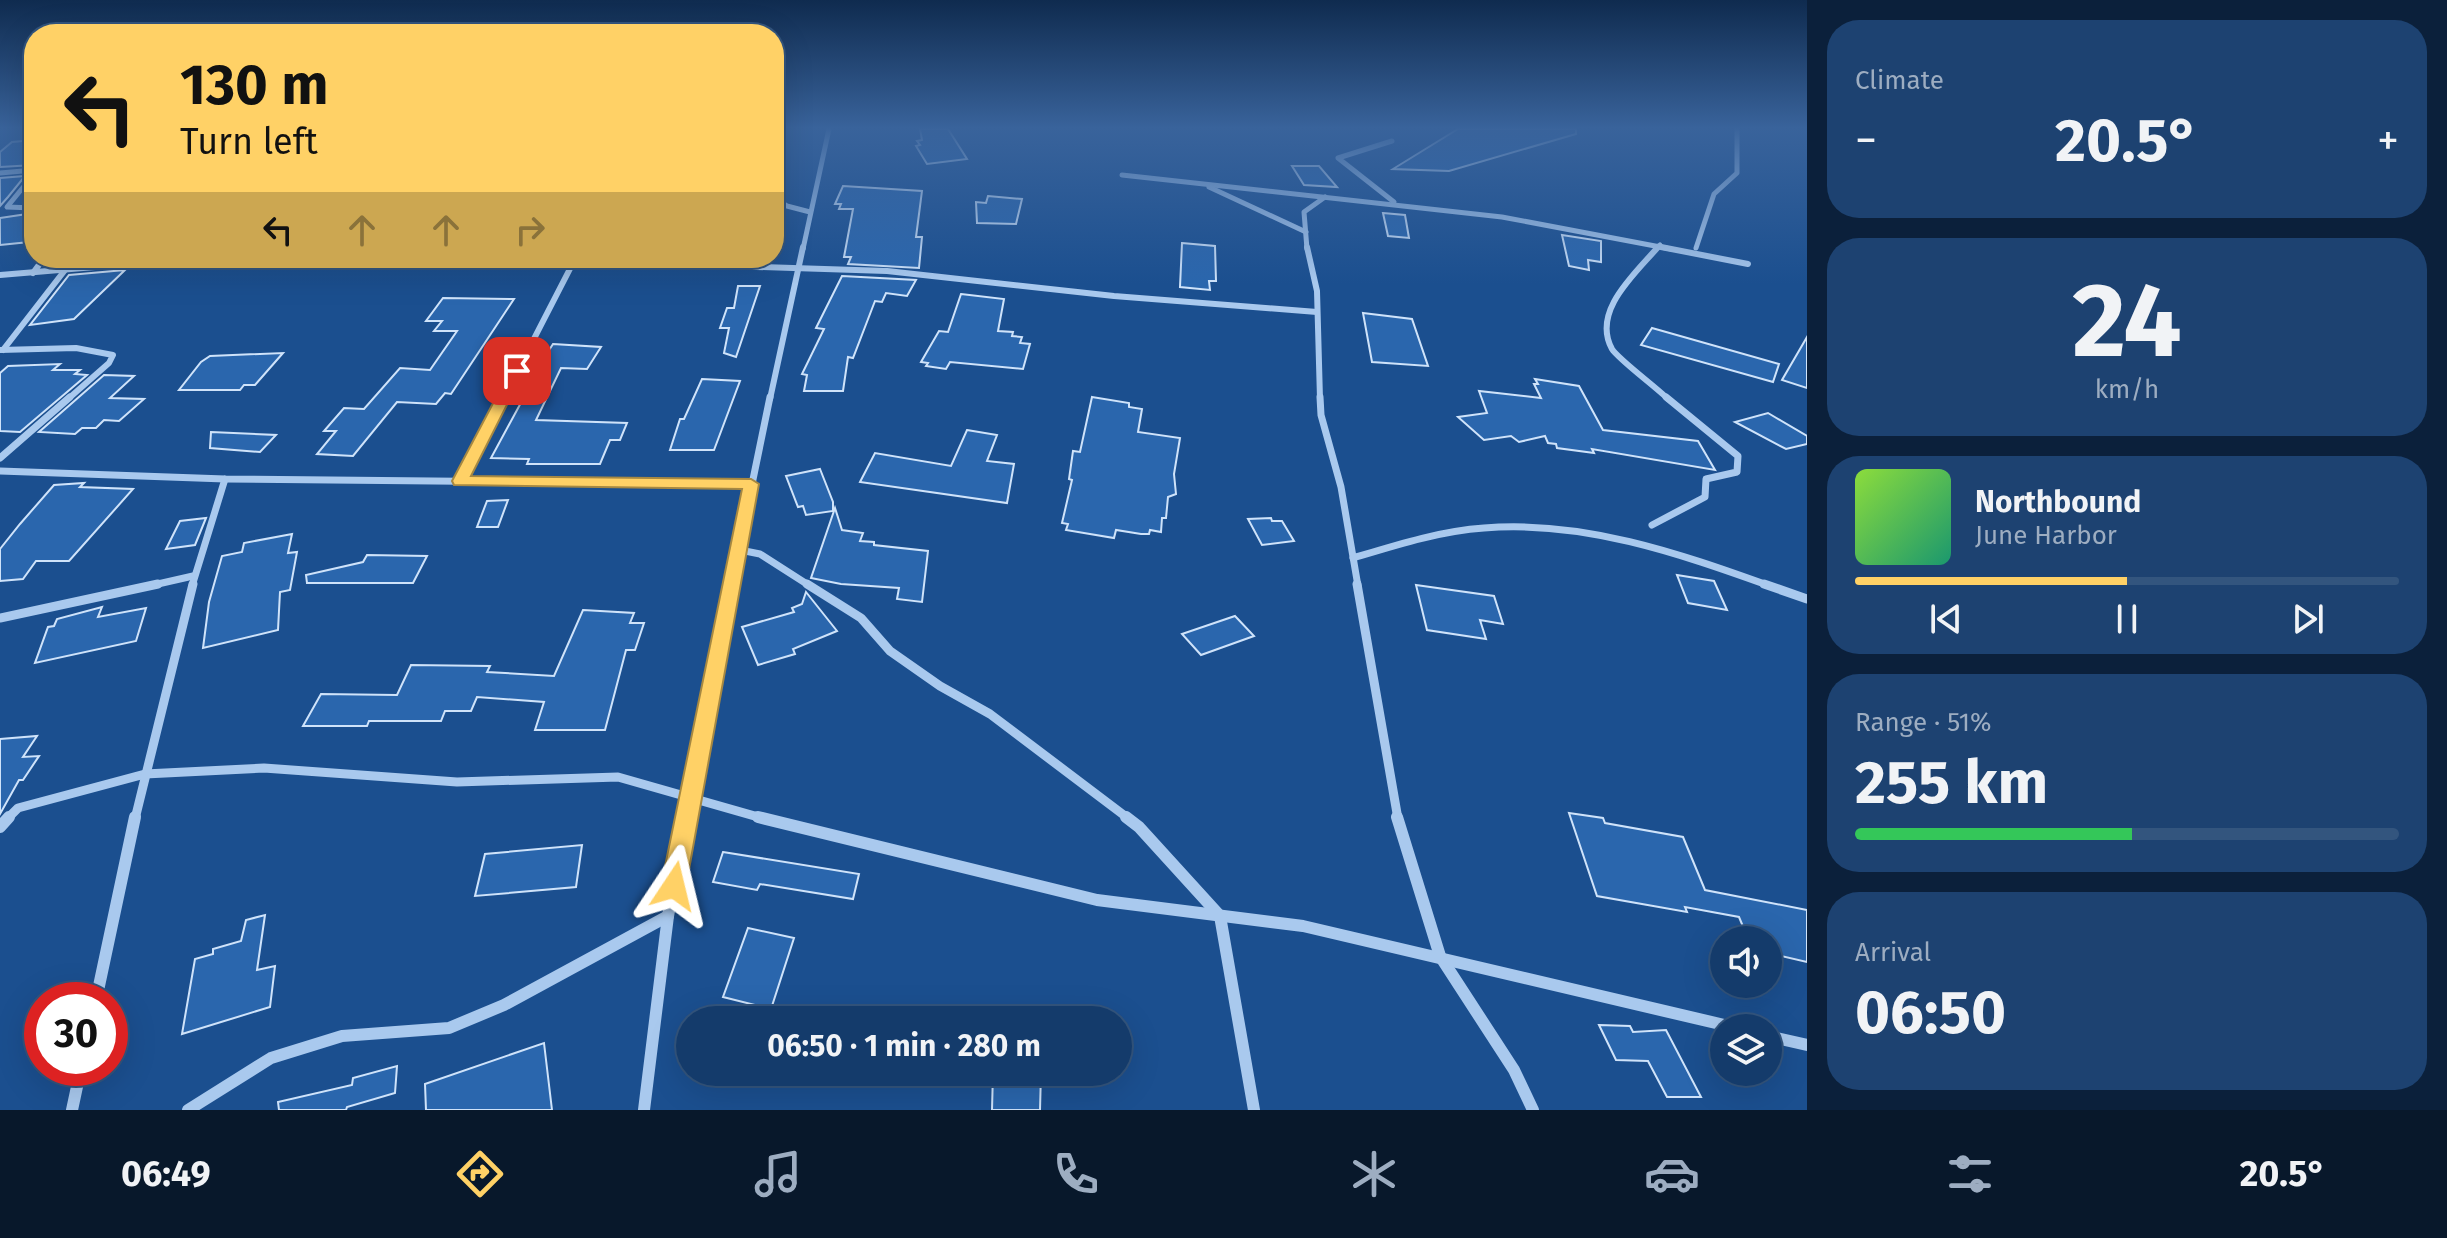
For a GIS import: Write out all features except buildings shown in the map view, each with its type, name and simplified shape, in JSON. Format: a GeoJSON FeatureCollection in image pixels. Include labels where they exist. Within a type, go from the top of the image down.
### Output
{"type":"FeatureCollection","features":[{"type":"Feature","properties":{"kind":"street"},"geometry":{"type":"LineString","coordinates":[[644,1110],[668,916],[751,484],[817,181]]}},
{"type":"Feature","properties":{"kind":"street"},"geometry":{"type":"LineString","coordinates":[[1188,181],[1243,199],[1274,219],[1306,232]]}},
{"type":"Feature","properties":{"kind":"street"},"geometry":{"type":"LineString","coordinates":[[1193,181],[1502,217],[1748,264]]}},
{"type":"Feature","properties":{"kind":"street"},"geometry":{"type":"LineString","coordinates":[[1367,181],[1398,205]]}},
{"type":"Feature","properties":{"kind":"street"},"geometry":{"type":"LineString","coordinates":[[1696,248],[1708,218],[1712,196],[1730,181]]}},
{"type":"Feature","properties":{"kind":"street"},"geometry":{"type":"LineString","coordinates":[[24,185],[7,207],[24,208]]}},
{"type":"Feature","properties":{"kind":"street"},"geometry":{"type":"LineString","coordinates":[[1325,197],[1304,212],[1317,291],[1321,415],[1341,487],[1399,827],[1440,956],[1514,1070],[1533,1110]]}},
{"type":"Feature","properties":{"kind":"street"},"geometry":{"type":"LineString","coordinates":[[784,204],[810,212]]}},
{"type":"Feature","properties":{"kind":"street"},"geometry":{"type":"LineString","coordinates":[[1652,525],[1705,497],[1706,479],[1737,472],[1738,456],[1680,411],[1648,379],[1612,350],[1606,327],[1614,299],[1660,245]]}},
{"type":"Feature","properties":{"kind":"street"},"geometry":{"type":"LineString","coordinates":[[784,267],[933,274],[1114,296],[1317,312]]}},
{"type":"Feature","properties":{"kind":"street"},"geometry":{"type":"LineString","coordinates":[[33,273],[37,268]]}},
{"type":"Feature","properties":{"kind":"street"},"geometry":{"type":"LineString","coordinates":[[0,275],[88,268]]}},
{"type":"Feature","properties":{"kind":"street"},"geometry":{"type":"LineString","coordinates":[[460,481],[570,268]]}},
{"type":"Feature","properties":{"kind":"street"},"geometry":{"type":"LineString","coordinates":[[2,350],[65,270]]}},
{"type":"Feature","properties":{"kind":"street"},"geometry":{"type":"LineString","coordinates":[[0,458],[109,363],[113,355],[76,348],[2,350]]}},
{"type":"Feature","properties":{"kind":"street"},"geometry":{"type":"LineString","coordinates":[[0,471],[225,479],[751,484]]}},
{"type":"Feature","properties":{"kind":"street"},"geometry":{"type":"LineString","coordinates":[[100,982],[145,774],[193,576],[225,479]]}},
{"type":"Feature","properties":{"kind":"street"},"geometry":{"type":"LineString","coordinates":[[1353,558],[1428,535],[1486,528],[1556,528],[1692,558],[1807,599]]}},
{"type":"Feature","properties":{"kind":"street"},"geometry":{"type":"LineString","coordinates":[[740,550],[760,554],[861,618],[890,651],[940,686],[990,714],[1139,827],[1220,916],[1254,1110]]}},
{"type":"Feature","properties":{"kind":"street"},"geometry":{"type":"LineString","coordinates":[[0,618],[193,576]]}},
{"type":"Feature","properties":{"kind":"street"},"geometry":{"type":"LineString","coordinates":[[0,827],[18,808],[145,774],[264,768],[457,782],[618,777],[800,829],[882,845],[1097,900],[1303,926],[1710,1021]]}},
{"type":"Feature","properties":{"kind":"street"},"geometry":{"type":"LineString","coordinates":[[188,1110],[271,1058],[342,1036],[449,1028],[504,1005],[668,916]]}},
{"type":"Feature","properties":{"kind":"street"},"geometry":{"type":"LineString","coordinates":[[1782,1039],[1807,1045]]}},
{"type":"Feature","properties":{"kind":"street"},"geometry":{"type":"LineString","coordinates":[[72,1110],[77,1086]]}},
{"type":"Feature","properties":{"kind":"route"},"geometry":{"type":"LineString","coordinates":[[517,371],[460,481],[751,484],[674,886]]}}]}
